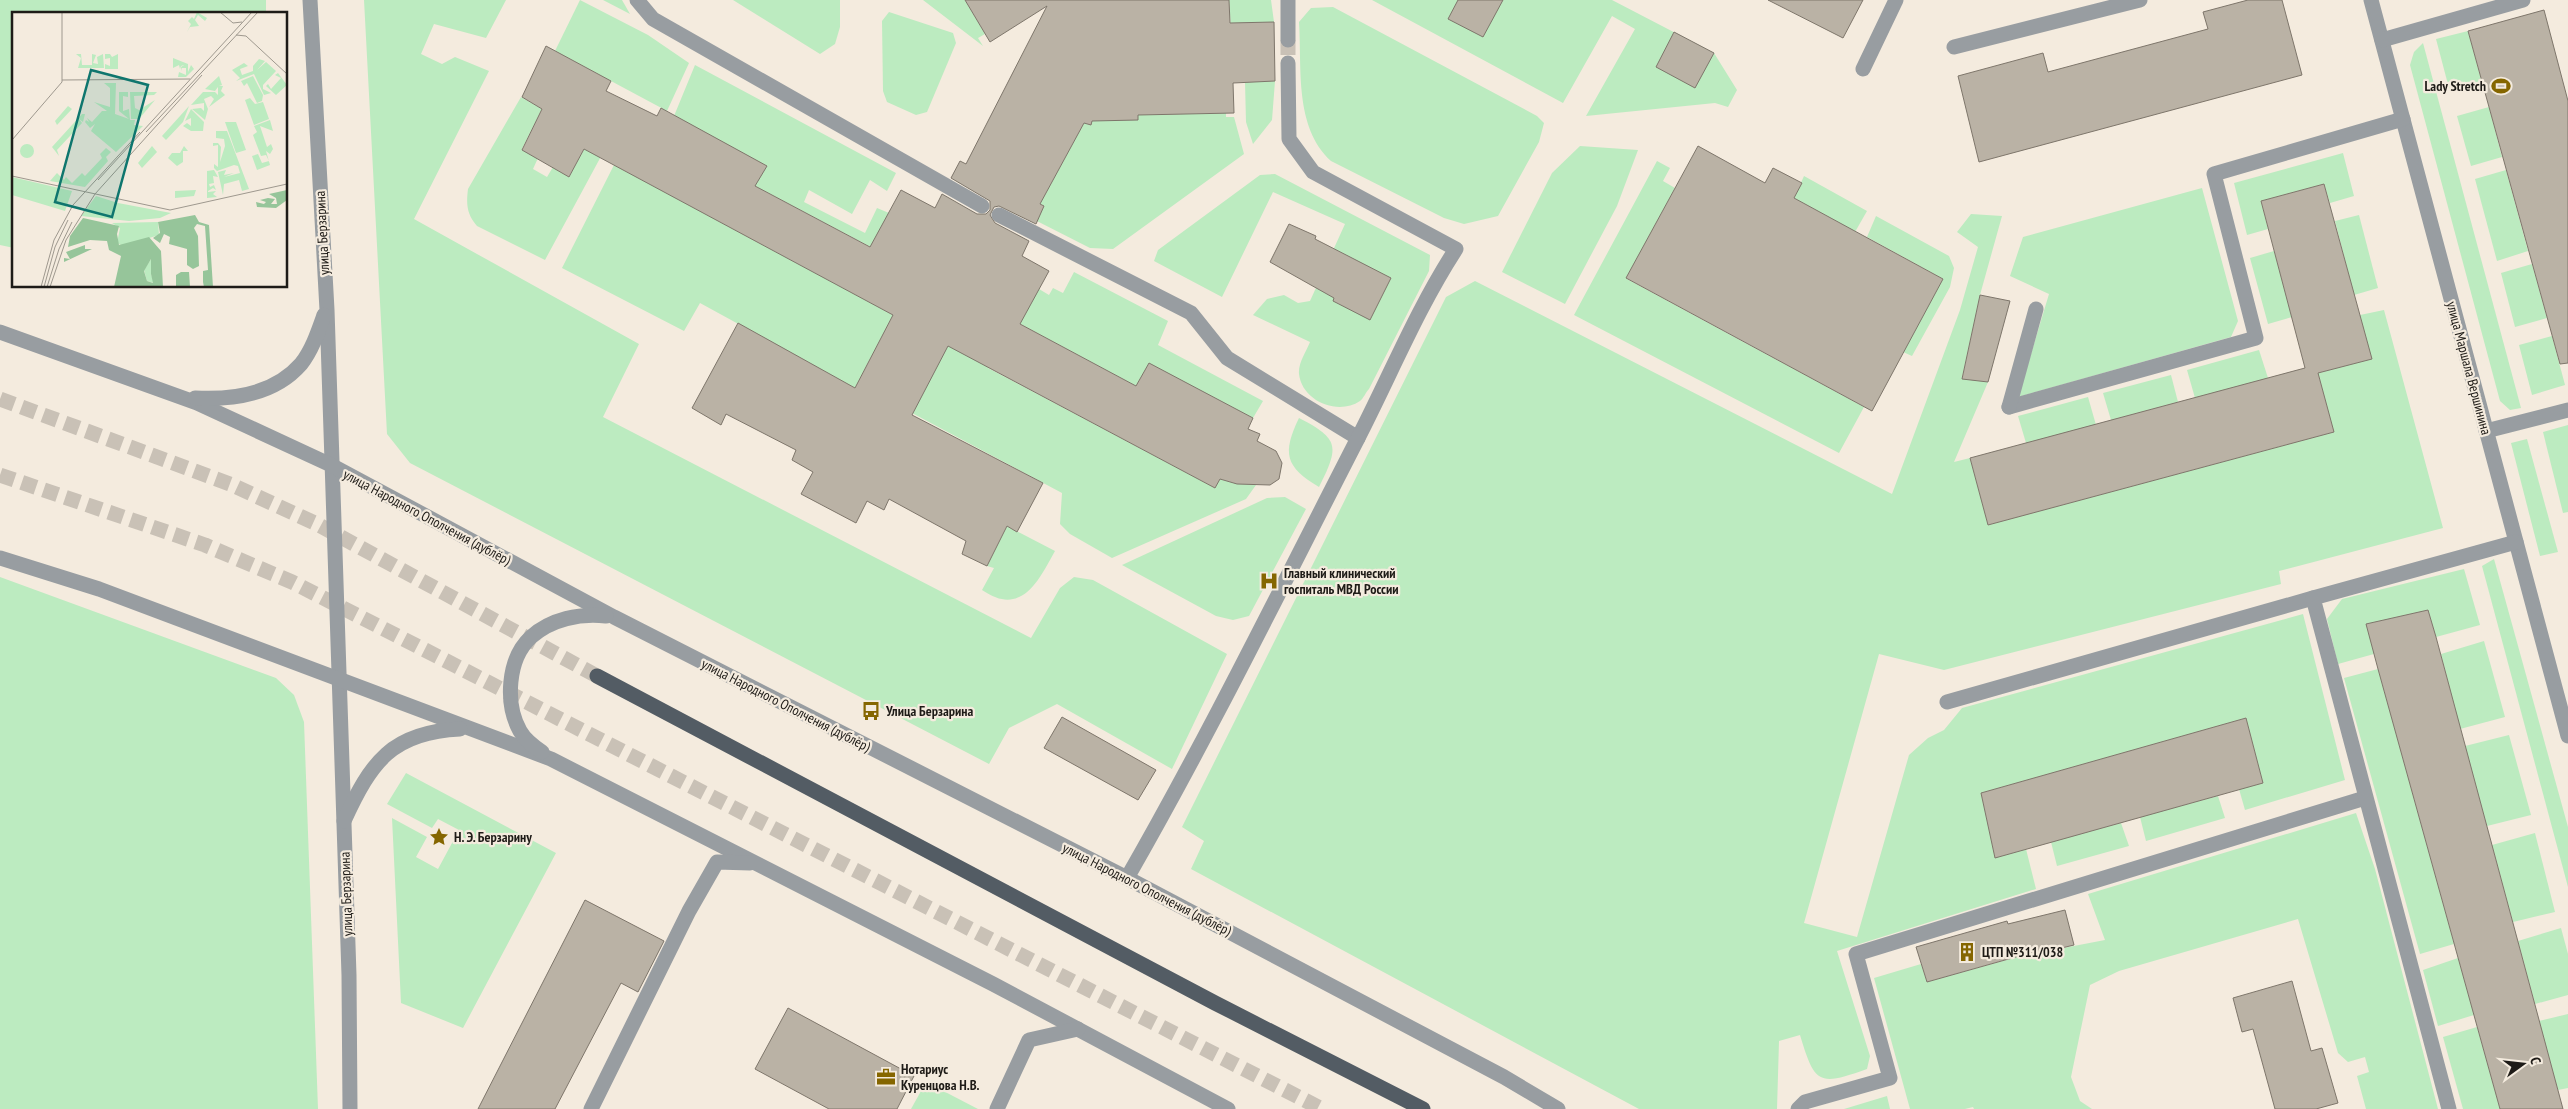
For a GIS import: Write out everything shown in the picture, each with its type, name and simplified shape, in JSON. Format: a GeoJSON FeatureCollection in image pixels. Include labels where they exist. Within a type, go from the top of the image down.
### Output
{"type":"FeatureCollection","features":[{"type":"Feature","properties":{"kind":"main road"},"geometry":{"type":"LineString","coordinates":[[597,676],[1198,994],[1422,1109]]}},
{"type":"Feature","properties":{"kind":"street","name":"улица Берзарина"},"geometry":{"type":"LineString","coordinates":[[310,0],[327,310],[349,975],[350,1109]]}},
{"type":"Feature","properties":{"kind":"street"},"geometry":{"type":"LineString","coordinates":[[638,0],[653,19],[982,206]]}},
{"type":"Feature","properties":{"kind":"street"},"geometry":{"type":"LineString","coordinates":[[1288,0],[1288,40]]}},
{"type":"Feature","properties":{"kind":"street"},"geometry":{"type":"LineString","coordinates":[[1863,69],[1896,0]]}},
{"type":"Feature","properties":{"kind":"street"},"geometry":{"type":"LineString","coordinates":[[1954,48],[2140,0]]}},
{"type":"Feature","properties":{"kind":"street","name":"улица Маршала Вершинина"},"geometry":{"type":"LineString","coordinates":[[2371,0],[2486,432],[2567,726]]}},
{"type":"Feature","properties":{"kind":"street"},"geometry":{"type":"LineString","coordinates":[[2382,40],[2523,0]]}},
{"type":"Feature","properties":{"kind":"street"},"geometry":{"type":"LineString","coordinates":[[1127,878],[1167,807],[1358,438],[1435,282],[1456,249],[1313,172],[1289,140],[1288,63]]}},
{"type":"Feature","properties":{"kind":"street"},"geometry":{"type":"LineString","coordinates":[[2036,309],[2009,407],[2256,338],[2214,174],[2403,118]]}},
{"type":"Feature","properties":{"kind":"street"},"geometry":{"type":"LineString","coordinates":[[999,215],[1191,313],[1227,358],[1358,438]]}},
{"type":"Feature","properties":{"kind":"street"},"geometry":{"type":"LineString","coordinates":[[181,397],[215,399],[248,395],[276,384],[300,364],[312,347],[327,310]]}},
{"type":"Feature","properties":{"kind":"street","name":"улица Народного Ополчения (дублёр)"},"geometry":{"type":"LineString","coordinates":[[0,332],[181,397],[331,465],[614,617],[1127,878],[1504,1077],[1558,1109]]}},
{"type":"Feature","properties":{"kind":"street"},"geometry":{"type":"LineString","coordinates":[[0,342],[29,341]]}},
{"type":"Feature","properties":{"kind":"street"},"geometry":{"type":"LineString","coordinates":[[2486,432],[2568,410]]}},
{"type":"Feature","properties":{"kind":"street"},"geometry":{"type":"LineString","coordinates":[[1947,702],[2516,542]]}},
{"type":"Feature","properties":{"kind":"street"},"geometry":{"type":"LineString","coordinates":[[0,558],[99,589],[338,678],[466,729],[551,759]]}},
{"type":"Feature","properties":{"kind":"street"},"geometry":{"type":"LineString","coordinates":[[2313,598],[2449,1109]]}},
{"type":"Feature","properties":{"kind":"street"},"geometry":{"type":"LineString","coordinates":[[614,617],[591,615],[568,618],[548,626],[530,638],[520,652],[512,675],[510,692],[513,711],[520,731],[529,744],[551,759],[1078,1029],[1228,1109]]}},
{"type":"Feature","properties":{"kind":"street"},"geometry":{"type":"LineString","coordinates":[[343,824],[357,792],[370,773],[394,747],[414,736],[435,730],[466,729]]}},
{"type":"Feature","properties":{"kind":"street"},"geometry":{"type":"LineString","coordinates":[[1798,1109],[1805,1102],[1890,1078],[1856,954],[2365,798]]}},
{"type":"Feature","properties":{"kind":"street"},"geometry":{"type":"LineString","coordinates":[[591,1109],[689,911],[717,862],[757,864]]}},
{"type":"Feature","properties":{"kind":"street"},"geometry":{"type":"LineString","coordinates":[[998,1109],[1030,1040],[1078,1029]]}},
{"type":"Feature","properties":{"kind":"green space"},"geometry":{"type":"Polygon","coordinates":[[[0,0],[266,0],[266,12],[12,12],[12,248],[0,245],[0,0]]]}},
{"type":"Feature","properties":{"kind":"green space"},"geometry":{"type":"Polygon","coordinates":[[[364,0],[506,0],[486,38],[434,24],[421,54],[442,64],[455,57],[489,71],[414,219],[639,344],[603,417],[1031,638],[1060,588],[1074,577],[1093,580],[1227,654],[1172,769],[1057,704],[1009,728],[989,764],[410,463],[387,434],[364,0]]]}},
{"type":"Feature","properties":{"kind":"green space"},"geometry":{"type":"Polygon","coordinates":[[[580,0],[648,35],[689,63],[667,111],[555,51],[580,0]]]}},
{"type":"Feature","properties":{"kind":"green space"},"geometry":{"type":"Polygon","coordinates":[[[603,0],[622,0],[630,14],[603,0]]]}},
{"type":"Feature","properties":{"kind":"green space"},"geometry":{"type":"Polygon","coordinates":[[[733,0],[840,0],[840,27],[835,44],[820,54],[733,0]]]}},
{"type":"Feature","properties":{"kind":"green space"},"geometry":{"type":"Polygon","coordinates":[[[923,0],[965,0],[985,34],[978,38],[983,46],[923,0]]]}},
{"type":"Feature","properties":{"kind":"green space"},"geometry":{"type":"Polygon","coordinates":[[[1229,0],[1271,0],[1274,22],[1243,23],[1243,39],[1231,28],[1229,0]]]}},
{"type":"Feature","properties":{"kind":"green space"},"geometry":{"type":"Polygon","coordinates":[[[1372,0],[1612,0],[1714,53],[1737,90],[1728,107],[1715,103],[1586,116],[1635,29],[1612,16],[1563,103],[1372,0]]]}},
{"type":"Feature","properties":{"kind":"green space"},"geometry":{"type":"Polygon","coordinates":[[[1333,7],[1537,116],[1544,123],[1539,142],[1498,216],[1464,224],[1444,218],[1331,161],[1319,147],[1305,114],[1302,96],[1299,22],[1311,8],[1333,7]]]}},
{"type":"Feature","properties":{"kind":"green space"},"geometry":{"type":"Polygon","coordinates":[[[889,12],[953,33],[956,43],[927,112],[916,115],[887,102],[883,91],[882,21],[889,12]]]}},
{"type":"Feature","properties":{"kind":"green space"},"geometry":{"type":"Polygon","coordinates":[[[2468,31],[2482,83],[2450,92],[2436,39],[2468,31]]]}},
{"type":"Feature","properties":{"kind":"green space"},"geometry":{"type":"Polygon","coordinates":[[[2423,43],[2521,408],[2510,410],[2500,401],[2410,65],[2414,52],[2423,43]]]}},
{"type":"Feature","properties":{"kind":"green space"},"geometry":{"type":"Polygon","coordinates":[[[695,65],[896,173],[887,191],[870,180],[852,214],[809,190],[804,202],[865,233],[877,208],[889,213],[882,253],[755,186],[674,116],[695,65]]]}},
{"type":"Feature","properties":{"kind":"green space"},"geometry":{"type":"Polygon","coordinates":[[[1275,81],[1272,120],[1253,144],[1246,122],[1245,82],[1275,81]]]}},
{"type":"Feature","properties":{"kind":"green space"},"geometry":{"type":"Polygon","coordinates":[[[521,97],[542,109],[522,149],[538,158],[533,169],[547,177],[553,167],[569,177],[589,140],[605,149],[545,260],[477,226],[469,213],[467,205],[468,189],[521,97]]]}},
{"type":"Feature","properties":{"kind":"green space"},"geometry":{"type":"Polygon","coordinates":[[[1098,101],[1130,120],[1138,120],[1138,115],[1226,113],[1226,117],[1234,117],[1244,154],[1113,249],[1090,248],[1027,216],[1042,210],[1044,206],[1040,204],[1084,123],[1091,125],[1098,101]]]}},
{"type":"Feature","properties":{"kind":"green space"},"geometry":{"type":"Polygon","coordinates":[[[2489,107],[2502,157],[2471,166],[2457,116],[2489,107]]]}},
{"type":"Feature","properties":{"kind":"green space"},"geometry":{"type":"Polygon","coordinates":[[[1580,146],[1638,150],[1617,206],[1565,304],[1502,272],[1552,173],[1580,146]]]}},
{"type":"Feature","properties":{"kind":"green space"},"geometry":{"type":"Polygon","coordinates":[[[2343,153],[2354,196],[2330,203],[2324,184],[2261,201],[2268,229],[2247,235],[2234,183],[2343,153]]]}},
{"type":"Feature","properties":{"kind":"green space"},"geometry":{"type":"Polygon","coordinates":[[[1657,161],[1670,168],[1663,181],[1675,188],[1627,279],[1864,407],[1839,453],[1574,315],[1657,161]]]}},
{"type":"Feature","properties":{"kind":"green space"},"geometry":{"type":"Polygon","coordinates":[[[614,165],[893,315],[855,388],[700,303],[684,331],[562,268],[614,165]]]}},
{"type":"Feature","properties":{"kind":"green space"},"geometry":{"type":"Polygon","coordinates":[[[2506,170],[2528,251],[2497,261],[2475,179],[2506,170]]]}},
{"type":"Feature","properties":{"kind":"green space"},"geometry":{"type":"Polygon","coordinates":[[[1275,174],[1430,255],[1429,271],[1369,389],[1361,400],[1351,405],[1342,407],[1332,406],[1322,403],[1307,392],[1302,384],[1299,370],[1310,342],[1253,315],[1267,299],[1284,295],[1298,303],[1310,301],[1345,224],[1273,192],[1222,297],[1154,261],[1158,250],[1260,175],[1275,174]]]}},
{"type":"Feature","properties":{"kind":"green space"},"geometry":{"type":"Polygon","coordinates":[[[1804,176],[1867,211],[1855,232],[1794,198],[1804,176]]]}},
{"type":"Feature","properties":{"kind":"green space"},"geometry":{"type":"Polygon","coordinates":[[[2202,188],[2238,321],[2231,337],[2018,397],[2049,294],[2010,276],[2023,237],[2202,188]]]}},
{"type":"Feature","properties":{"kind":"green space"},"geometry":{"type":"Polygon","coordinates":[[[1971,214],[2002,216],[1980,295],[1962,378],[1988,382],[1954,462],[1970,458],[1988,525],[2334,432],[2318,373],[2371,359],[2360,315],[2384,310],[2443,528],[2279,571],[2281,584],[1944,670],[1879,654],[1804,923],[1857,937],[1909,755],[1928,738],[1944,730],[1962,708],[2303,614],[2345,780],[2245,810],[2239,789],[2263,783],[2246,718],[1981,793],[1995,857],[2026,849],[2036,889],[1837,951],[1870,1056],[1867,1069],[1838,1078],[1829,1079],[1821,1077],[1810,1064],[1800,1035],[1779,1041],[1777,1109],[1639,1109],[1191,869],[1204,841],[1182,827],[1446,297],[1475,281],[1892,494],[1960,310],[1978,247],[1957,232],[1971,214]]]}},
{"type":"Feature","properties":{"kind":"green space"},"geometry":{"type":"Polygon","coordinates":[[[2359,215],[2378,288],[2354,295],[2335,221],[2359,215]]]}},
{"type":"Feature","properties":{"kind":"green space"},"geometry":{"type":"Polygon","coordinates":[[[1876,216],[1949,256],[1954,268],[1950,287],[1912,356],[1903,352],[1943,279],[1867,237],[1876,216]]]}},
{"type":"Feature","properties":{"kind":"green space"},"geometry":{"type":"Polygon","coordinates":[[[2274,251],[2292,317],[2268,324],[2250,258],[2274,251]]]}},
{"type":"Feature","properties":{"kind":"green space"},"geometry":{"type":"Polygon","coordinates":[[[2532,264],[2547,318],[2515,327],[2501,273],[2532,264]]]}},
{"type":"Feature","properties":{"kind":"green space"},"geometry":{"type":"Polygon","coordinates":[[[1074,272],[1168,321],[1158,345],[1263,401],[1253,418],[1149,364],[1136,386],[1011,319],[1039,289],[1049,295],[1053,288],[1063,293],[1074,272]]]}},
{"type":"Feature","properties":{"kind":"green space"},"geometry":{"type":"Polygon","coordinates":[[[2552,336],[2565,385],[2532,395],[2519,345],[2552,336]]]}},
{"type":"Feature","properties":{"kind":"green space"},"geometry":{"type":"Polygon","coordinates":[[[948,345],[991,359],[988,368],[1215,488],[1220,479],[1234,483],[1237,475],[1256,485],[1246,499],[1112,558],[1070,534],[1060,524],[1062,493],[912,413],[948,345]]]}},
{"type":"Feature","properties":{"kind":"green space"},"geometry":{"type":"Polygon","coordinates":[[[2259,350],[2268,378],[2195,398],[2187,370],[2259,350]]]}},
{"type":"Feature","properties":{"kind":"green space"},"geometry":{"type":"Polygon","coordinates":[[[2171,375],[2178,402],[2111,420],[2103,393],[2171,375]]]}},
{"type":"Feature","properties":{"kind":"green space"},"geometry":{"type":"Polygon","coordinates":[[[2088,397],[2096,425],[2026,443],[2018,416],[2088,397]]]}},
{"type":"Feature","properties":{"kind":"green space"},"geometry":{"type":"Polygon","coordinates":[[[1299,418],[1322,432],[1332,445],[1330,462],[1319,487],[1299,473],[1293,466],[1290,458],[1290,441],[1299,418]]]}},
{"type":"Feature","properties":{"kind":"green space"},"geometry":{"type":"Polygon","coordinates":[[[2568,425],[2568,512],[2563,513],[2543,432],[2568,425]]]}},
{"type":"Feature","properties":{"kind":"green space"},"geometry":{"type":"Polygon","coordinates":[[[2527,439],[2558,552],[2540,556],[2511,443],[2527,439]]]}},
{"type":"Feature","properties":{"kind":"green space"},"geometry":{"type":"Polygon","coordinates":[[[1285,497],[1306,509],[1249,616],[1233,620],[1216,616],[1122,565],[1267,498],[1285,497]]]}},
{"type":"Feature","properties":{"kind":"green space"},"geometry":{"type":"Polygon","coordinates":[[[1007,526],[1055,551],[1035,584],[1018,598],[1007,600],[982,590],[994,568],[987,566],[1007,526]]]}},
{"type":"Feature","properties":{"kind":"green space"},"geometry":{"type":"Polygon","coordinates":[[[2494,559],[2568,827],[2568,887],[2482,566],[2494,559]]]}},
{"type":"Feature","properties":{"kind":"green space"},"geometry":{"type":"Polygon","coordinates":[[[2464,569],[2480,625],[2436,637],[2428,610],[2367,624],[2374,654],[2338,664],[2327,619],[2342,599],[2464,569]]]}},
{"type":"Feature","properties":{"kind":"green space"},"geometry":{"type":"Polygon","coordinates":[[[0,577],[276,678],[294,695],[304,722],[318,1109],[0,1109],[0,577]]]}},
{"type":"Feature","properties":{"kind":"green space"},"geometry":{"type":"Polygon","coordinates":[[[2484,641],[2505,717],[2460,729],[2441,654],[2484,641]]]}},
{"type":"Feature","properties":{"kind":"green space"},"geometry":{"type":"Polygon","coordinates":[[[2378,669],[2454,944],[2420,954],[2344,678],[2378,669]]]}},
{"type":"Feature","properties":{"kind":"green space"},"geometry":{"type":"Polygon","coordinates":[[[2509,735],[2531,815],[2487,826],[2465,746],[2509,735]]]}},
{"type":"Feature","properties":{"kind":"green space"},"geometry":{"type":"Polygon","coordinates":[[[406,773],[556,853],[463,1028],[401,1003],[392,818],[427,837],[416,857],[438,869],[459,830],[438,819],[432,828],[387,804],[406,773]]]}},
{"type":"Feature","properties":{"kind":"green space"},"geometry":{"type":"Polygon","coordinates":[[[2218,796],[2225,818],[2146,841],[2140,817],[2218,796]]]}},
{"type":"Feature","properties":{"kind":"green space"},"geometry":{"type":"Polygon","coordinates":[[[2356,813],[2375,869],[2438,1109],[2366,1109],[2357,1076],[2369,1072],[2365,1057],[2348,1062],[2338,1053],[2298,919],[2119,971],[2090,985],[2071,1077],[2080,1101],[2092,1109],[1974,1109],[1973,1107],[1965,1109],[1910,1109],[1874,978],[1921,964],[1927,982],[2017,957],[2105,940],[2088,894],[2356,813]]]}},
{"type":"Feature","properties":{"kind":"green space"},"geometry":{"type":"Polygon","coordinates":[[[2121,823],[2129,846],[2057,866],[2051,842],[2121,823]]]}},
{"type":"Feature","properties":{"kind":"green space"},"geometry":{"type":"Polygon","coordinates":[[[2535,833],[2555,912],[2513,922],[2492,845],[2535,833]]]}},
{"type":"Feature","properties":{"kind":"green space"},"geometry":{"type":"Polygon","coordinates":[[[2561,928],[2568,954],[2568,995],[2535,1004],[2518,941],[2561,928]]]}},
{"type":"Feature","properties":{"kind":"green space"},"geometry":{"type":"Polygon","coordinates":[[[2458,958],[2474,1015],[2438,1026],[2423,970],[2458,958]]]}},
{"type":"Feature","properties":{"kind":"green space"},"geometry":{"type":"Polygon","coordinates":[[[2568,1014],[2568,1088],[2558,1090],[2539,1021],[2568,1014]]]}},
{"type":"Feature","properties":{"kind":"green space"},"geometry":{"type":"Polygon","coordinates":[[[2477,1027],[2500,1109],[2463,1109],[2443,1037],[2477,1027]]]}},
{"type":"Feature","properties":{"kind":"green space"},"geometry":{"type":"Polygon","coordinates":[[[926,1082],[978,1109],[911,1109],[926,1082]]]}},
{"type":"Feature","properties":{"kind":"green space"},"geometry":{"type":"Polygon","coordinates":[[[1887,1096],[1890,1109],[1844,1109],[1887,1096]]]}},
{"type":"Feature","properties":{"kind":"building"},"geometry":{"type":"Polygon","coordinates":[[[965,0],[1229,0],[1230,23],[1274,22],[1275,81],[1233,83],[1234,113],[1138,115],[1138,120],[1092,121],[1091,125],[1084,123],[1040,204],[1044,206],[1036,224],[999,206],[994,207],[990,215],[995,223],[1029,241],[1022,256],[1049,271],[1020,324],[1136,386],[1149,363],[1253,418],[1248,429],[1260,434],[1257,441],[1276,451],[1282,463],[1279,479],[1270,485],[1237,484],[1220,479],[1215,488],[948,346],[912,415],[1043,483],[1017,532],[1007,526],[987,566],[962,554],[966,541],[889,499],[884,510],[867,501],[856,523],[801,494],[813,472],[792,460],[796,450],[726,414],[721,425],[692,408],[738,323],[855,388],[893,315],[584,149],[569,177],[522,150],[542,109],[522,97],[546,46],[611,81],[606,91],[657,116],[661,108],[767,166],[755,186],[870,247],[901,190],[935,208],[942,194],[977,214],[986,214],[990,210],[990,201],[951,178],[960,161],[966,164],[1047,6],[990,42],[965,0]]]}},
{"type":"Feature","properties":{"kind":"building"},"geometry":{"type":"Polygon","coordinates":[[[1458,0],[1503,0],[1483,37],[1448,19],[1458,0]]]}},
{"type":"Feature","properties":{"kind":"building"},"geometry":{"type":"Polygon","coordinates":[[[1768,0],[1863,0],[1843,38],[1768,0]]]}},
{"type":"Feature","properties":{"kind":"building"},"geometry":{"type":"Polygon","coordinates":[[[2248,0],[2282,0],[2302,75],[1979,162],[1958,76],[2043,53],[2048,72],[2208,29],[2203,12],[2248,0]]]}},
{"type":"Feature","properties":{"kind":"building"},"geometry":{"type":"Polygon","coordinates":[[[2544,10],[2568,101],[2568,363],[2560,364],[2468,31],[2544,10]]]}},
{"type":"Feature","properties":{"kind":"building"},"geometry":{"type":"Polygon","coordinates":[[[1674,32],[1714,53],[1695,88],[1656,67],[1674,32]]]}},
{"type":"Feature","properties":{"kind":"building"},"geometry":{"type":"Polygon","coordinates":[[[1698,146],[1765,183],[1773,168],[1802,183],[1794,198],[1943,279],[1872,411],[1626,278],[1698,146]]]}},
{"type":"Feature","properties":{"kind":"building"},"geometry":{"type":"Polygon","coordinates":[[[2324,184],[2372,359],[2318,373],[2334,432],[1988,525],[1970,458],[2305,368],[2261,201],[2324,184]]]}},
{"type":"Feature","properties":{"kind":"building"},"geometry":{"type":"Polygon","coordinates":[[[1289,224],[1316,236],[1315,239],[1391,278],[1370,320],[1333,301],[1334,298],[1270,262],[1289,224]]]}},
{"type":"Feature","properties":{"kind":"building"},"geometry":{"type":"Polygon","coordinates":[[[1980,295],[2010,301],[1988,382],[1962,379],[1980,295]]]}},
{"type":"Feature","properties":{"kind":"building"},"geometry":{"type":"Polygon","coordinates":[[[2428,610],[2563,1109],[2500,1109],[2378,669],[2366,624],[2428,610]]]}},
{"type":"Feature","properties":{"kind":"building"},"geometry":{"type":"Polygon","coordinates":[[[1062,717],[1156,770],[1138,800],[1044,748],[1062,717]]]}},
{"type":"Feature","properties":{"kind":"building"},"geometry":{"type":"Polygon","coordinates":[[[2246,718],[2263,783],[1995,858],[1981,793],[2246,718]]]}},
{"type":"Feature","properties":{"kind":"building"},"geometry":{"type":"Polygon","coordinates":[[[585,900],[664,941],[638,992],[621,983],[555,1109],[478,1109],[585,900]]]}},
{"type":"Feature","properties":{"kind":"building","name":"ЦТП №311/038"},"geometry":{"type":"Polygon","coordinates":[[[2065,910],[2074,945],[2037,954],[2037,951],[1927,982],[1916,947],[2007,921],[2008,924],[2065,910]]]}},
{"type":"Feature","properties":{"kind":"building"},"geometry":{"type":"Polygon","coordinates":[[[2292,981],[2311,1051],[2322,1048],[2338,1103],[2316,1109],[2275,1109],[2253,1029],[2242,1032],[2233,998],[2292,981]]]}},
{"type":"Feature","properties":{"kind":"building"},"geometry":{"type":"Polygon","coordinates":[[[788,1008],[914,1076],[897,1109],[829,1109],[755,1069],[788,1008]]]}},
{"type":"Feature","properties":{"kind":"tunnel"},"geometry":{"type":"LineString","coordinates":[[1288,40],[1288,63]]}},
{"type":"Feature","properties":{"kind":"tunnel"},"geometry":{"type":"LineString","coordinates":[[0,399],[230,484],[317,524],[597,676]]}},
{"type":"Feature","properties":{"kind":"tunnel"},"geometry":{"type":"LineString","coordinates":[[0,475],[205,545],[292,582],[1322,1109]]}},
{"type":"Feature","properties":{"kind":"place","name":"Lady Stretch"},"geometry":{"type":"Point","coordinates":[2501,86]}},
{"type":"Feature","properties":{"kind":"place","name":"Главный клинический госпиталь МВД России"},"geometry":{"type":"Point","coordinates":[1269,581]}},
{"type":"Feature","properties":{"kind":"place","name":"Улица Берзарина"},"geometry":{"type":"Point","coordinates":[871,711]}},
{"type":"Feature","properties":{"kind":"place","name":"Н. Э. Берзарину"},"geometry":{"type":"Point","coordinates":[439,837]}},
{"type":"Feature","properties":{"kind":"place","name":"ЦТП №311/038"},"geometry":{"type":"Point","coordinates":[1967,952]}},
{"type":"Feature","properties":{"kind":"place","name":"Нотариус Куренцова Н.В."},"geometry":{"type":"Point","coordinates":[886,1077]}}]}
